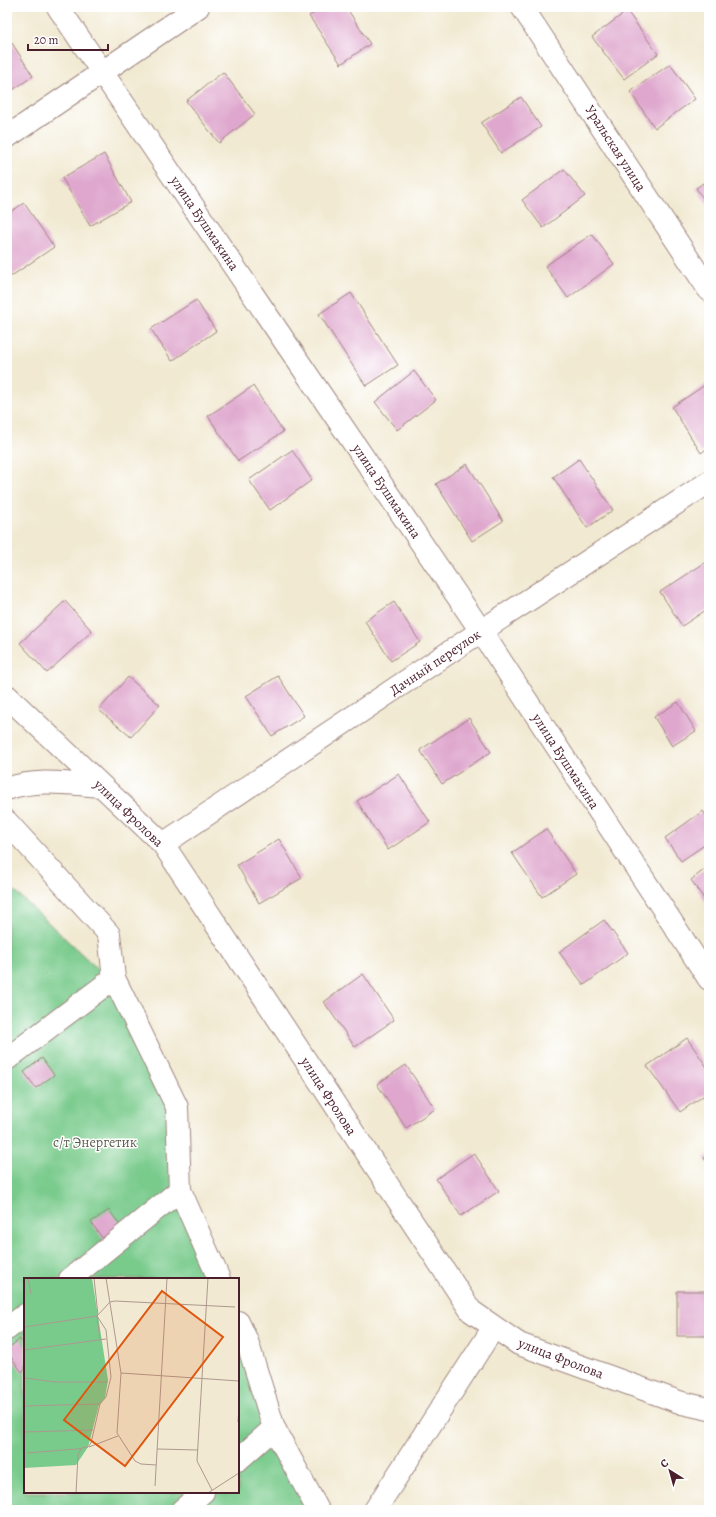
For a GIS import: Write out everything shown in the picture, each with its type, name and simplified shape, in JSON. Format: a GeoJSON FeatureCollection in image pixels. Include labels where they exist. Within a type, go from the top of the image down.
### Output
{"type":"FeatureCollection","features":[{"type":"Feature","properties":{"kind":"street","name":"улица Бушмакина"},"geometry":{"type":"LineString","coordinates":[[58,7],[104,72],[481,631],[709,979]]}},
{"type":"Feature","properties":{"kind":"street"},"geometry":{"type":"LineString","coordinates":[[7,137],[198,7]]}},
{"type":"Feature","properties":{"kind":"street","name":"Уральская улица"},"geometry":{"type":"LineString","coordinates":[[522,7],[709,290]]}},
{"type":"Feature","properties":{"kind":"street","name":"Дачный переулок"},"geometry":{"type":"LineString","coordinates":[[163,844],[481,631],[709,482]]}},
{"type":"Feature","properties":{"kind":"street","name":"улица Фролова"},"geometry":{"type":"LineString","coordinates":[[7,696],[163,844],[471,1311],[519,1344],[682,1403],[709,1409]]}},
{"type":"Feature","properties":{"kind":"street"},"geometry":{"type":"LineString","coordinates":[[7,789],[21,784],[48,782],[102,786]]}},
{"type":"Feature","properties":{"kind":"street"},"geometry":{"type":"LineString","coordinates":[[7,822],[109,934],[114,978],[177,1107],[180,1190],[219,1278]]}},
{"type":"Feature","properties":{"kind":"street"},"geometry":{"type":"LineString","coordinates":[[7,1059],[114,978]]}},
{"type":"Feature","properties":{"kind":"street"},"geometry":{"type":"LineString","coordinates":[[71,1278],[180,1190]]}},
{"type":"Feature","properties":{"kind":"street"},"geometry":{"type":"LineString","coordinates":[[7,1330],[24,1316]]}},
{"type":"Feature","properties":{"kind":"street"},"geometry":{"type":"LineString","coordinates":[[239,1324],[246,1341],[274,1428],[318,1510]]}},
{"type":"Feature","properties":{"kind":"street"},"geometry":{"type":"LineString","coordinates":[[375,1510],[494,1327]]}},
{"type":"Feature","properties":{"kind":"street"},"geometry":{"type":"LineString","coordinates":[[239,1459],[274,1428]]}},
{"type":"Feature","properties":{"kind":"street"},"geometry":{"type":"LineString","coordinates":[[182,1510],[201,1493]]}},
{"type":"Feature","properties":{"kind":"green space","name":"с/т Энергетик"},"geometry":{"type":"Polygon","coordinates":[[[7,884],[102,973],[186,1123],[178,1204],[210,1278],[24,1278],[24,1493],[239,1493],[239,1345],[306,1510],[7,1510],[7,884]]]}},
{"type":"Feature","properties":{"kind":"building"},"geometry":{"type":"Polygon","coordinates":[[[323,7],[346,7],[370,44],[341,64],[309,16],[323,7]]]}},
{"type":"Feature","properties":{"kind":"building"},"geometry":{"type":"Polygon","coordinates":[[[627,11],[658,54],[624,79],[592,37],[627,11]]]}},
{"type":"Feature","properties":{"kind":"building"},"geometry":{"type":"Polygon","coordinates":[[[12,43],[33,76],[7,94],[7,46],[12,43]]]}},
{"type":"Feature","properties":{"kind":"building"},"geometry":{"type":"Polygon","coordinates":[[[670,64],[695,99],[655,128],[630,92],[670,64]]]}},
{"type":"Feature","properties":{"kind":"building"},"geometry":{"type":"Polygon","coordinates":[[[223,72],[255,114],[219,143],[186,101],[223,72]]]}},
{"type":"Feature","properties":{"kind":"building"},"geometry":{"type":"Polygon","coordinates":[[[521,97],[541,127],[501,153],[481,123],[521,97]]]}},
{"type":"Feature","properties":{"kind":"building"},"geometry":{"type":"Polygon","coordinates":[[[104,154],[131,202],[90,226],[62,178],[104,154]]]}},
{"type":"Feature","properties":{"kind":"building"},"geometry":{"type":"Polygon","coordinates":[[[564,169],[585,196],[543,228],[522,200],[564,169]]]}},
{"type":"Feature","properties":{"kind":"building"},"geometry":{"type":"Polygon","coordinates":[[[709,179],[709,207],[696,188],[709,179]]]}},
{"type":"Feature","properties":{"kind":"building"},"geometry":{"type":"Polygon","coordinates":[[[24,203],[54,247],[7,279],[7,214],[24,203]]]}},
{"type":"Feature","properties":{"kind":"building"},"geometry":{"type":"Polygon","coordinates":[[[592,234],[614,264],[568,298],[545,266],[592,234]]]}},
{"type":"Feature","properties":{"kind":"building"},"geometry":{"type":"Polygon","coordinates":[[[351,293],[398,365],[366,386],[319,314],[351,293]]]}},
{"type":"Feature","properties":{"kind":"building"},"geometry":{"type":"Polygon","coordinates":[[[196,300],[216,331],[172,361],[151,329],[196,300]]]}},
{"type":"Feature","properties":{"kind":"building"},"geometry":{"type":"Polygon","coordinates":[[[414,371],[436,400],[397,430],[375,402],[414,371]]]}},
{"type":"Feature","properties":{"kind":"building"},"geometry":{"type":"Polygon","coordinates":[[[708,383],[709,447],[701,453],[672,407],[708,383]]]}},
{"type":"Feature","properties":{"kind":"building"},"geometry":{"type":"Polygon","coordinates":[[[253,386],[283,432],[238,461],[208,416],[253,386]]]}},
{"type":"Feature","properties":{"kind":"building"},"geometry":{"type":"Polygon","coordinates":[[[292,450],[312,480],[270,510],[249,480],[292,450]]]}},
{"type":"Feature","properties":{"kind":"building"},"geometry":{"type":"Polygon","coordinates":[[[579,459],[613,510],[587,528],[553,477],[579,459]]]}},
{"type":"Feature","properties":{"kind":"building"},"geometry":{"type":"Polygon","coordinates":[[[467,464],[503,521],[472,541],[436,484],[467,464]]]}},
{"type":"Feature","properties":{"kind":"building"},"geometry":{"type":"Polygon","coordinates":[[[709,560],[709,608],[682,626],[660,592],[709,560]]]}},
{"type":"Feature","properties":{"kind":"building"},"geometry":{"type":"Polygon","coordinates":[[[65,601],[92,631],[47,673],[20,643],[65,601]]]}},
{"type":"Feature","properties":{"kind":"building"},"geometry":{"type":"Polygon","coordinates":[[[394,602],[420,642],[391,661],[365,621],[394,602]]]}},
{"type":"Feature","properties":{"kind":"building"},"geometry":{"type":"Polygon","coordinates":[[[278,676],[304,716],[272,736],[246,696],[278,676]]]}},
{"type":"Feature","properties":{"kind":"building"},"geometry":{"type":"Polygon","coordinates":[[[128,677],[160,705],[131,737],[99,710],[128,677]]]}},
{"type":"Feature","properties":{"kind":"building"},"geometry":{"type":"Polygon","coordinates":[[[678,702],[696,731],[672,746],[654,717],[678,702]]]}},
{"type":"Feature","properties":{"kind":"building"},"geometry":{"type":"Polygon","coordinates":[[[469,718],[491,752],[442,784],[420,750],[469,718]]]}},
{"type":"Feature","properties":{"kind":"building"},"geometry":{"type":"Polygon","coordinates":[[[399,774],[430,822],[388,850],[357,801],[399,774]]]}},
{"type":"Feature","properties":{"kind":"building"},"geometry":{"type":"Polygon","coordinates":[[[703,811],[709,820],[709,842],[681,861],[665,838],[703,811]]]}},
{"type":"Feature","properties":{"kind":"building"},"geometry":{"type":"Polygon","coordinates":[[[546,829],[576,874],[542,897],[512,853],[546,829]]]}},
{"type":"Feature","properties":{"kind":"building"},"geometry":{"type":"Polygon","coordinates":[[[279,839],[302,878],[259,903],[237,865],[279,839]]]}},
{"type":"Feature","properties":{"kind":"building"},"geometry":{"type":"Polygon","coordinates":[[[709,866],[709,906],[691,880],[709,866]]]}},
{"type":"Feature","properties":{"kind":"building"},"geometry":{"type":"Polygon","coordinates":[[[604,920],[628,953],[584,985],[559,952],[604,920]]]}},
{"type":"Feature","properties":{"kind":"building"},"geometry":{"type":"Polygon","coordinates":[[[363,974],[394,1020],[355,1047],[324,1002],[363,974]]]}},
{"type":"Feature","properties":{"kind":"building"},"geometry":{"type":"Polygon","coordinates":[[[687,1038],[709,1070],[709,1092],[680,1112],[647,1066],[687,1038]]]}},
{"type":"Feature","properties":{"kind":"building"},"geometry":{"type":"Polygon","coordinates":[[[42,1058],[54,1075],[36,1088],[24,1072],[42,1058]]]}},
{"type":"Feature","properties":{"kind":"building"},"geometry":{"type":"Polygon","coordinates":[[[406,1065],[435,1109],[406,1128],[377,1084],[406,1065]]]}},
{"type":"Feature","properties":{"kind":"building"},"geometry":{"type":"Polygon","coordinates":[[[474,1153],[499,1191],[461,1216],[436,1179],[474,1153]]]}},
{"type":"Feature","properties":{"kind":"building"},"geometry":{"type":"Polygon","coordinates":[[[709,1155],[709,1165],[704,1158],[709,1155]]]}},
{"type":"Feature","properties":{"kind":"building"},"geometry":{"type":"Polygon","coordinates":[[[109,1210],[123,1229],[105,1242],[91,1222],[109,1210]]]}},
{"type":"Feature","properties":{"kind":"building"},"geometry":{"type":"Polygon","coordinates":[[[677,1291],[709,1291],[709,1336],[677,1336],[677,1291]]]}},
{"type":"Feature","properties":{"kind":"building"},"geometry":{"type":"Polygon","coordinates":[[[20,1339],[24,1345],[24,1370],[22,1372],[7,1352],[7,1349],[20,1339]]]}}]}
